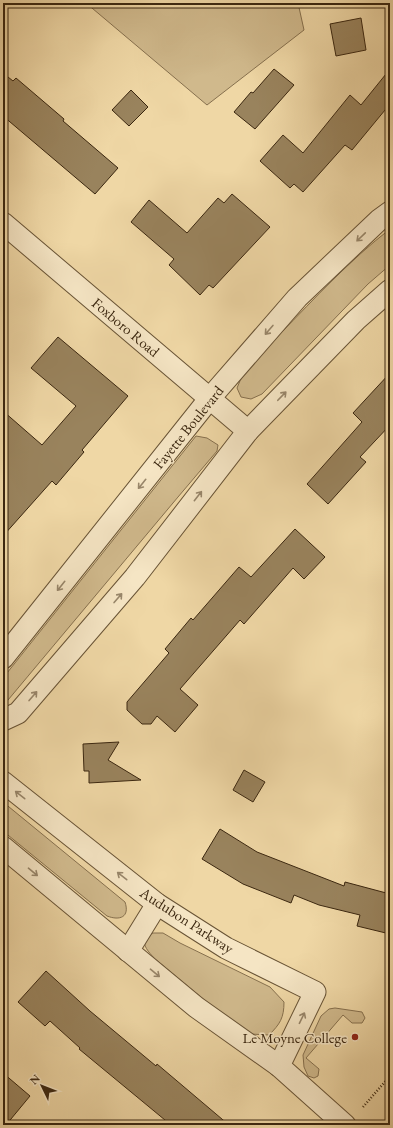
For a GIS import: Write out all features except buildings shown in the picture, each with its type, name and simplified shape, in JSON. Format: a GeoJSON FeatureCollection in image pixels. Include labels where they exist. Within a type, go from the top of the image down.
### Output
{"type":"FeatureCollection","features":[{"type":"Feature","properties":{"kind":"street","name":"Fayette Boulevard"},"geometry":{"type":"LineString","coordinates":[[3,658],[210,398],[297,298],[379,220],[390,212]]}},
{"type":"Feature","properties":{"kind":"street","name":"Foxboro Road"},"geometry":{"type":"LineString","coordinates":[[3,223],[248,431]]}},
{"type":"Feature","properties":{"kind":"street"},"geometry":{"type":"LineString","coordinates":[[3,720],[18,714],[135,577],[248,431],[356,320],[390,290]]}},
{"type":"Feature","properties":{"kind":"street","name":"Audubon Parkway"},"geometry":{"type":"LineString","coordinates":[[3,782],[157,904],[226,948],[315,992],[279,1066]]}},
{"type":"Feature","properties":{"kind":"street"},"geometry":{"type":"LineString","coordinates":[[3,847],[196,1007],[279,1066],[345,1125]]}},
{"type":"Feature","properties":{"kind":"street"},"geometry":{"type":"LineString","coordinates":[[128,950],[157,904]]}},
{"type":"Feature","properties":{"kind":"path"},"geometry":{"type":"LineString","coordinates":[[363,1107],[390,1076]]}},
{"type":"Feature","properties":{"kind":"shaded area"},"geometry":{"type":"Polygon","coordinates":[[[86,3],[298,3],[304,30],[207,105],[86,3]]]}},
{"type":"Feature","properties":{"kind":"shaded area"},"geometry":{"type":"Polygon","coordinates":[[[390,229],[390,265],[368,284],[262,394],[251,399],[241,397],[237,388],[240,380],[250,366],[333,280],[361,253],[390,229]]]}},
{"type":"Feature","properties":{"kind":"shaded area"},"geometry":{"type":"Polygon","coordinates":[[[196,436],[207,438],[218,445],[217,451],[3,706],[3,678],[196,436]]]}},
{"type":"Feature","properties":{"kind":"shaded area"},"geometry":{"type":"Polygon","coordinates":[[[3,802],[125,902],[125,914],[120,918],[107,916],[3,831],[3,802]]]}},
{"type":"Feature","properties":{"kind":"shaded area"},"geometry":{"type":"Polygon","coordinates":[[[153,933],[163,933],[180,943],[270,987],[284,1002],[282,1017],[276,1027],[269,1035],[243,1032],[155,959],[145,945],[148,936],[153,933]]]}},
{"type":"Feature","properties":{"kind":"shaded area"},"geometry":{"type":"Polygon","coordinates":[[[335,1008],[362,1012],[365,1018],[362,1023],[352,1023],[343,1015],[306,1058],[319,1069],[318,1076],[314,1078],[308,1076],[304,1067],[303,1055],[321,1016],[329,1009],[335,1008]]]}},
{"type":"Feature","properties":{"kind":"place","name":"Le Moyne College"},"geometry":{"type":"Point","coordinates":[355,1037]}}]}
